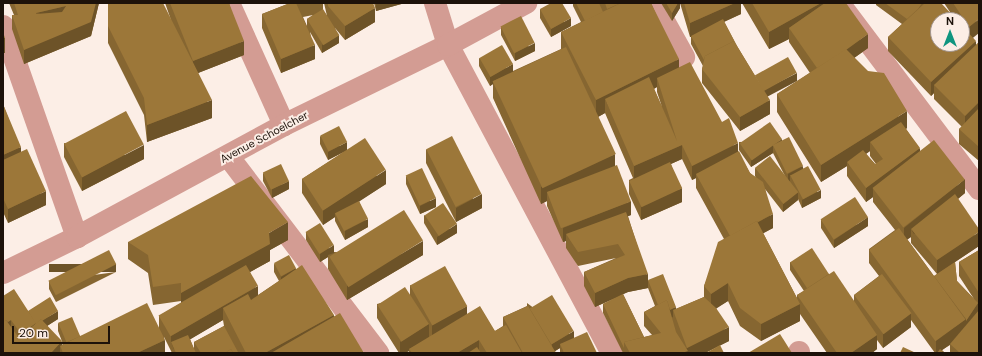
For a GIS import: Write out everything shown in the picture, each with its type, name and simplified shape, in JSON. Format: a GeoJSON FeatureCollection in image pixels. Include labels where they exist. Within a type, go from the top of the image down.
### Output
{"type":"FeatureCollection","features":[{"type":"Feature","properties":{"kind":"street"},"geometry":{"type":"LineString","coordinates":[[229,3],[284,125]]}},
{"type":"Feature","properties":{"kind":"street"},"geometry":{"type":"LineString","coordinates":[[435,3],[448,45],[612,353]]}},
{"type":"Feature","properties":{"kind":"street","name":"Avenue Schoelcher"},"geometry":{"type":"LineString","coordinates":[[3,273],[77,237],[284,125],[448,45],[526,3]]}},
{"type":"Feature","properties":{"kind":"street"},"geometry":{"type":"LineString","coordinates":[[654,3],[684,57]]}},
{"type":"Feature","properties":{"kind":"street"},"geometry":{"type":"LineString","coordinates":[[839,3],[979,189]]}},
{"type":"Feature","properties":{"kind":"street"},"geometry":{"type":"LineString","coordinates":[[3,26],[77,237]]}},
{"type":"Feature","properties":{"kind":"street"},"geometry":{"type":"LineString","coordinates":[[228,156],[378,353]]}},
{"type":"Feature","properties":{"kind":"building"},"geometry":{"type":"Polygon","coordinates":[[[14,3],[96,3],[91,22],[24,50],[12,15],[18,15],[14,3]],[[66,6],[36,14],[62,12],[66,6]]]}},
{"type":"Feature","properties":{"kind":"building"},"geometry":{"type":"Polygon","coordinates":[[[108,3],[163,3],[212,100],[147,125],[144,98],[108,26],[108,3]]]}},
{"type":"Feature","properties":{"kind":"building"},"geometry":{"type":"Polygon","coordinates":[[[170,3],[229,3],[244,41],[193,61],[170,3]]]}},
{"type":"Feature","properties":{"kind":"building"},"geometry":{"type":"Polygon","coordinates":[[[290,3],[296,3],[315,45],[281,59],[262,14],[290,3]]]}},
{"type":"Feature","properties":{"kind":"building"},"geometry":{"type":"Polygon","coordinates":[[[328,3],[373,3],[375,8],[345,26],[328,6],[328,3]]]}},
{"type":"Feature","properties":{"kind":"building"},"geometry":{"type":"Polygon","coordinates":[[[551,3],[562,3],[571,18],[551,29],[540,9],[551,3]]]}},
{"type":"Feature","properties":{"kind":"building"},"geometry":{"type":"Polygon","coordinates":[[[576,3],[599,3],[603,12],[585,21],[576,3]]]}},
{"type":"Feature","properties":{"kind":"building"},"geometry":{"type":"Polygon","coordinates":[[[605,3],[621,3],[607,9],[605,3]]]}},
{"type":"Feature","properties":{"kind":"building"},"geometry":{"type":"Polygon","coordinates":[[[621,3],[651,3],[679,59],[596,100],[561,32],[621,3]]]}},
{"type":"Feature","properties":{"kind":"building"},"geometry":{"type":"Polygon","coordinates":[[[666,3],[678,3],[672,13],[666,3]]]}},
{"type":"Feature","properties":{"kind":"building"},"geometry":{"type":"Polygon","coordinates":[[[684,3],[735,3],[690,23],[684,3]]]}},
{"type":"Feature","properties":{"kind":"building"},"geometry":{"type":"Polygon","coordinates":[[[752,3],[821,3],[769,32],[752,3]]]}},
{"type":"Feature","properties":{"kind":"building"},"geometry":{"type":"Polygon","coordinates":[[[825,3],[846,3],[868,34],[817,68],[789,28],[825,3]]]}},
{"type":"Feature","properties":{"kind":"building"},"geometry":{"type":"Polygon","coordinates":[[[885,3],[922,3],[907,19],[885,3]]]}},
{"type":"Feature","properties":{"kind":"building"},"geometry":{"type":"Polygon","coordinates":[[[925,3],[941,3],[949,12],[930,12],[930,52],[964,52],[931,82],[888,37],[925,3]]]}},
{"type":"Feature","properties":{"kind":"building"},"geometry":{"type":"Polygon","coordinates":[[[953,3],[979,3],[979,19],[970,26],[970,12],[959,12],[953,3]]]}},
{"type":"Feature","properties":{"kind":"building"},"geometry":{"type":"Polygon","coordinates":[[[323,9],[339,35],[323,45],[307,19],[323,9]]]}},
{"type":"Feature","properties":{"kind":"building"},"geometry":{"type":"Polygon","coordinates":[[[521,16],[535,43],[514,53],[501,26],[521,16]]]}},
{"type":"Feature","properties":{"kind":"building"},"geometry":{"type":"Polygon","coordinates":[[[723,19],[737,46],[734,41],[705,56],[704,60],[691,36],[723,19]]]}},
{"type":"Feature","properties":{"kind":"building"},"geometry":{"type":"Polygon","coordinates":[[[970,35],[976,41],[970,46],[970,35]]]}},
{"type":"Feature","properties":{"kind":"building"},"geometry":{"type":"Polygon","coordinates":[[[734,41],[770,100],[740,117],[702,69],[705,56],[734,41]]]}},
{"type":"Feature","properties":{"kind":"building"},"geometry":{"type":"Polygon","coordinates":[[[979,42],[979,102],[965,116],[934,85],[979,42]]]}},
{"type":"Feature","properties":{"kind":"building"},"geometry":{"type":"Polygon","coordinates":[[[502,45],[513,64],[490,77],[479,58],[502,45]]]}},
{"type":"Feature","properties":{"kind":"building"},"geometry":{"type":"Polygon","coordinates":[[[566,47],[616,154],[542,188],[493,81],[566,47]]]}},
{"type":"Feature","properties":{"kind":"building"},"geometry":{"type":"Polygon","coordinates":[[[846,49],[868,71],[884,73],[907,111],[821,165],[777,94],[846,49]]]}},
{"type":"Feature","properties":{"kind":"building"},"geometry":{"type":"Polygon","coordinates":[[[788,57],[797,73],[763,91],[755,75],[788,57]]]}},
{"type":"Feature","properties":{"kind":"building"},"geometry":{"type":"Polygon","coordinates":[[[690,62],[722,122],[729,118],[738,143],[692,166],[682,145],[634,166],[605,99],[649,77],[677,141],[657,78],[690,62]]]}},
{"type":"Feature","properties":{"kind":"building"},"geometry":{"type":"Polygon","coordinates":[[[3,104],[21,147],[3,155],[3,104]]]}},
{"type":"Feature","properties":{"kind":"building"},"geometry":{"type":"Polygon","coordinates":[[[979,108],[979,147],[959,129],[979,108]]]}},
{"type":"Feature","properties":{"kind":"building"},"geometry":{"type":"Polygon","coordinates":[[[126,111],[144,145],[82,177],[64,144],[126,111]]]}},
{"type":"Feature","properties":{"kind":"building"},"geometry":{"type":"Polygon","coordinates":[[[770,122],[782,139],[752,160],[740,143],[770,122]]]}},
{"type":"Feature","properties":{"kind":"building"},"geometry":{"type":"Polygon","coordinates":[[[901,122],[920,148],[866,188],[847,162],[863,150],[875,164],[883,159],[870,142],[901,122]]]}},
{"type":"Feature","properties":{"kind":"building"},"geometry":{"type":"Polygon","coordinates":[[[339,126],[347,142],[328,152],[320,136],[339,126]]]}},
{"type":"Feature","properties":{"kind":"building"},"geometry":{"type":"Polygon","coordinates":[[[452,136],[482,194],[456,207],[426,149],[452,136]]]}},
{"type":"Feature","properties":{"kind":"building"},"geometry":{"type":"Polygon","coordinates":[[[789,137],[803,166],[787,174],[773,145],[789,137]]]}},
{"type":"Feature","properties":{"kind":"building"},"geometry":{"type":"Polygon","coordinates":[[[365,138],[386,170],[323,211],[302,179],[365,138]]]}},
{"type":"Feature","properties":{"kind":"building"},"geometry":{"type":"Polygon","coordinates":[[[934,140],[965,179],[903,227],[873,188],[934,140]]]}},
{"type":"Feature","properties":{"kind":"building"},"geometry":{"type":"Polygon","coordinates":[[[27,149],[46,191],[8,209],[3,198],[3,160],[27,149]]]}},
{"type":"Feature","properties":{"kind":"building"},"geometry":{"type":"Polygon","coordinates":[[[739,151],[750,173],[763,182],[773,214],[730,236],[696,174],[739,151]]]}},
{"type":"Feature","properties":{"kind":"building"},"geometry":{"type":"Polygon","coordinates":[[[770,156],[798,192],[783,204],[755,168],[770,156]]]}},
{"type":"Feature","properties":{"kind":"building"},"geometry":{"type":"Polygon","coordinates":[[[670,162],[682,188],[641,207],[629,181],[670,162]]]}},
{"type":"Feature","properties":{"kind":"building"},"geometry":{"type":"Polygon","coordinates":[[[281,164],[289,181],[271,190],[263,172],[281,164]]]}},
{"type":"Feature","properties":{"kind":"building"},"geometry":{"type":"Polygon","coordinates":[[[617,165],[631,201],[561,228],[547,192],[617,165]]]}},
{"type":"Feature","properties":{"kind":"building"},"geometry":{"type":"Polygon","coordinates":[[[808,166],[821,190],[803,199],[790,175],[808,166]]]}},
{"type":"Feature","properties":{"kind":"building"},"geometry":{"type":"Polygon","coordinates":[[[422,168],[436,198],[420,206],[406,176],[422,168]]]}},
{"type":"Feature","properties":{"kind":"building"},"geometry":{"type":"Polygon","coordinates":[[[251,176],[288,222],[269,233],[270,244],[181,293],[181,283],[153,287],[148,255],[128,242],[251,176]]]}},
{"type":"Feature","properties":{"kind":"building"},"geometry":{"type":"Polygon","coordinates":[[[955,194],[979,229],[979,232],[937,260],[911,229],[955,194]]]}},
{"type":"Feature","properties":{"kind":"building"},"geometry":{"type":"Polygon","coordinates":[[[855,197],[868,217],[834,239],[821,219],[855,197]]]}},
{"type":"Feature","properties":{"kind":"building"},"geometry":{"type":"Polygon","coordinates":[[[359,201],[368,219],[344,231],[335,213],[359,201]]]}},
{"type":"Feature","properties":{"kind":"building"},"geometry":{"type":"Polygon","coordinates":[[[443,203],[457,224],[439,236],[425,215],[443,203]]]}},
{"type":"Feature","properties":{"kind":"building"},"geometry":{"type":"Polygon","coordinates":[[[404,210],[423,241],[348,287],[329,257],[404,210]]]}},
{"type":"Feature","properties":{"kind":"building"},"geometry":{"type":"Polygon","coordinates":[[[626,212],[648,274],[628,278],[595,293],[584,272],[625,255],[618,244],[578,252],[566,234],[626,212]]]}},
{"type":"Feature","properties":{"kind":"building"},"geometry":{"type":"Polygon","coordinates":[[[757,221],[800,304],[761,324],[740,308],[728,283],[711,294],[704,286],[718,242],[757,221]]]}},
{"type":"Feature","properties":{"kind":"building"},"geometry":{"type":"Polygon","coordinates":[[[320,223],[334,245],[319,254],[306,232],[320,223]]]}},
{"type":"Feature","properties":{"kind":"building"},"geometry":{"type":"Polygon","coordinates":[[[899,228],[965,319],[935,341],[869,250],[899,228]]]}},
{"type":"Feature","properties":{"kind":"building"},"geometry":{"type":"Polygon","coordinates":[[[812,248],[829,274],[807,288],[790,262],[812,248]]]}},
{"type":"Feature","properties":{"kind":"building"},"geometry":{"type":"Polygon","coordinates":[[[109,250],[116,264],[56,295],[48,281],[109,250]]]}},
{"type":"Feature","properties":{"kind":"building"},"geometry":{"type":"Polygon","coordinates":[[[979,250],[979,293],[959,262],[979,250]]]}},
{"type":"Feature","properties":{"kind":"building"},"geometry":{"type":"Polygon","coordinates":[[[289,255],[296,268],[281,276],[274,263],[289,255]]]}},
{"type":"Feature","properties":{"kind":"building"},"geometry":{"type":"Polygon","coordinates":[[[955,262],[957,281],[978,303],[966,321],[934,276],[955,262]]]}},
{"type":"Feature","properties":{"kind":"building"},"geometry":{"type":"Polygon","coordinates":[[[246,265],[258,286],[171,336],[159,316],[246,265]]]}},
{"type":"Feature","properties":{"kind":"building"},"geometry":{"type":"Polygon","coordinates":[[[302,265],[334,315],[265,353],[246,353],[223,308],[248,294],[251,300],[302,265]]]}},
{"type":"Feature","properties":{"kind":"building"},"geometry":{"type":"Polygon","coordinates":[[[445,266],[467,306],[432,326],[410,285],[445,266]]]}},
{"type":"Feature","properties":{"kind":"building"},"geometry":{"type":"Polygon","coordinates":[[[834,271],[877,335],[851,353],[837,353],[797,295],[834,271]]]}},
{"type":"Feature","properties":{"kind":"building"},"geometry":{"type":"Polygon","coordinates":[[[663,274],[676,307],[670,310],[667,300],[658,305],[648,280],[663,274]]]}},
{"type":"Feature","properties":{"kind":"building"},"geometry":{"type":"Polygon","coordinates":[[[882,274],[911,313],[884,334],[854,295],[882,274]]]}},
{"type":"Feature","properties":{"kind":"building"},"geometry":{"type":"Polygon","coordinates":[[[405,287],[429,324],[401,342],[377,305],[405,287]]]}},
{"type":"Feature","properties":{"kind":"building"},"geometry":{"type":"Polygon","coordinates":[[[14,289],[36,323],[21,334],[11,320],[8,322],[6,320],[3,322],[3,296],[14,289]]]}},
{"type":"Feature","properties":{"kind":"building"},"geometry":{"type":"Polygon","coordinates":[[[623,294],[644,337],[624,342],[624,348],[603,304],[623,294]]]}},
{"type":"Feature","properties":{"kind":"building"},"geometry":{"type":"Polygon","coordinates":[[[552,295],[574,331],[551,344],[530,308],[552,295]]]}},
{"type":"Feature","properties":{"kind":"building"},"geometry":{"type":"Polygon","coordinates":[[[50,297],[58,311],[42,321],[41,319],[36,324],[28,311],[50,297]]]}},
{"type":"Feature","properties":{"kind":"building"},"geometry":{"type":"Polygon","coordinates":[[[704,297],[716,308],[729,327],[687,348],[673,310],[704,297]]]}},
{"type":"Feature","properties":{"kind":"building"},"geometry":{"type":"Polygon","coordinates":[[[667,300],[676,332],[688,351],[682,353],[630,353],[624,342],[661,333],[644,312],[667,300]]]}},
{"type":"Feature","properties":{"kind":"building"},"geometry":{"type":"Polygon","coordinates":[[[147,303],[165,340],[137,353],[63,353],[60,346],[147,303]]]}},
{"type":"Feature","properties":{"kind":"building"},"geometry":{"type":"Polygon","coordinates":[[[480,306],[495,331],[506,325],[522,353],[487,353],[479,340],[457,353],[412,353],[409,349],[480,306]]]}},
{"type":"Feature","properties":{"kind":"building"},"geometry":{"type":"Polygon","coordinates":[[[528,306],[556,353],[523,353],[503,317],[528,306]]]}},
{"type":"Feature","properties":{"kind":"building"},"geometry":{"type":"Polygon","coordinates":[[[979,310],[979,353],[960,353],[950,344],[979,310]]]}},
{"type":"Feature","properties":{"kind":"building"},"geometry":{"type":"Polygon","coordinates":[[[340,313],[364,353],[271,353],[340,313]]]}},
{"type":"Feature","properties":{"kind":"building"},"geometry":{"type":"Polygon","coordinates":[[[72,317],[80,336],[66,342],[58,323],[72,317]]]}},
{"type":"Feature","properties":{"kind":"building"},"geometry":{"type":"Polygon","coordinates":[[[41,319],[62,341],[51,353],[3,353],[3,322],[6,320],[19,338],[41,319]]]}},
{"type":"Feature","properties":{"kind":"building"},"geometry":{"type":"Polygon","coordinates":[[[224,326],[238,352],[233,353],[231,349],[225,353],[201,353],[194,342],[224,326]]]}},
{"type":"Feature","properties":{"kind":"building"},"geometry":{"type":"Polygon","coordinates":[[[587,332],[597,353],[564,353],[560,344],[587,332]]]}},
{"type":"Feature","properties":{"kind":"building"},"geometry":{"type":"Polygon","coordinates":[[[780,334],[792,353],[748,353],[780,334]]]}},
{"type":"Feature","properties":{"kind":"building"},"geometry":{"type":"Polygon","coordinates":[[[188,335],[196,353],[176,353],[171,342],[188,335]]]}},
{"type":"Feature","properties":{"kind":"building"},"geometry":{"type":"Polygon","coordinates":[[[720,345],[724,353],[706,353],[720,345]]]}},
{"type":"Feature","properties":{"kind":"building"},"geometry":{"type":"Polygon","coordinates":[[[477,347],[481,353],[468,353],[477,347]]]}},
{"type":"Feature","properties":{"kind":"building"},"geometry":{"type":"Polygon","coordinates":[[[903,347],[916,353],[900,353],[903,347]]]}},
{"type":"Feature","properties":{"kind":"building"},"geometry":{"type":"Polygon","coordinates":[[[231,349],[233,353],[225,353],[231,349]]]}},
{"type":"Feature","properties":{"kind":"building"},"geometry":{"type":"Polygon","coordinates":[[[940,349],[945,353],[937,353],[940,349]]]}}]}
